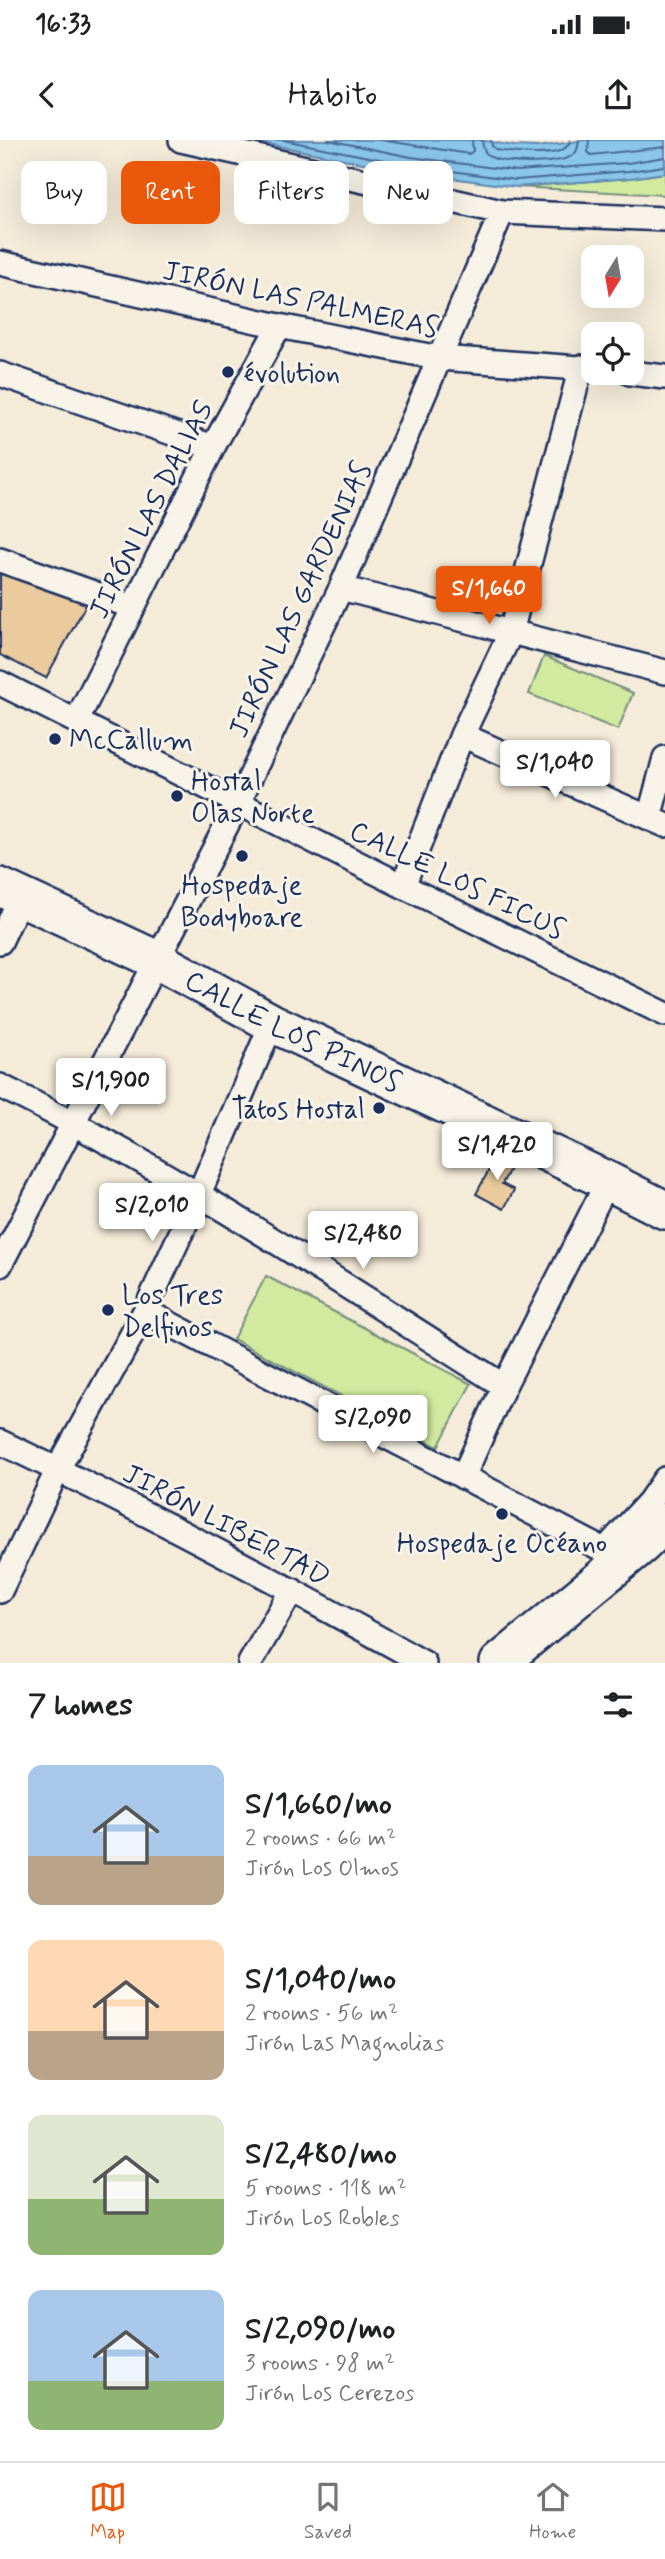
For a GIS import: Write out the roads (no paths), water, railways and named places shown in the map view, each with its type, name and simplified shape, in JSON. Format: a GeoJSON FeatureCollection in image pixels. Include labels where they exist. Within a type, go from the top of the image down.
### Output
{"type":"FeatureCollection","features":[{"type":"Feature","properties":{"kind":"main road","name":"CALLE LOS PINOS"},"geometry":{"type":"LineString","coordinates":[[11,892],[157,960],[272,1023],[665,1210]]}},
{"type":"Feature","properties":{"kind":"main road"},"geometry":{"type":"LineString","coordinates":[[499,1663],[614,1555],[643,1544],[665,1522]]}},
{"type":"Feature","properties":{"kind":"street"},"geometry":{"type":"LineString","coordinates":[[181,140],[502,212],[665,219]]}},
{"type":"Feature","properties":{"kind":"street","name":"JIRÓN LAS GARDENIAS"},"geometry":{"type":"LineString","coordinates":[[0,1265],[237,803],[341,588],[502,212]]}},
{"type":"Feature","properties":{"kind":"street","name":"JIRÓN LAS PALMERAS"},"geometry":{"type":"LineString","coordinates":[[0,263],[279,326],[439,358],[581,368]]}},
{"type":"Feature","properties":{"kind":"street","name":"JIRÓN LAS DALIAS"},"geometry":{"type":"LineString","coordinates":[[77,720],[213,447],[279,326]]}},
{"type":"Feature","properties":{"kind":"street"},"geometry":{"type":"LineString","coordinates":[[0,374],[213,447]]}},
{"type":"Feature","properties":{"kind":"street"},"geometry":{"type":"LineString","coordinates":[[644,375],[665,377]]}},
{"type":"Feature","properties":{"kind":"street"},"geometry":{"type":"LineString","coordinates":[[403,886],[462,735],[511,632],[582,385]]}},
{"type":"Feature","properties":{"kind":"street"},"geometry":{"type":"LineString","coordinates":[[0,561],[133,607]]}},
{"type":"Feature","properties":{"kind":"street"},"geometry":{"type":"LineString","coordinates":[[341,588],[665,672]]}},
{"type":"Feature","properties":{"kind":"street","name":"CALLE LOS FICUS"},"geometry":{"type":"LineString","coordinates":[[0,682],[403,886],[665,1014]]}},
{"type":"Feature","properties":{"kind":"street"},"geometry":{"type":"LineString","coordinates":[[462,735],[657,822],[665,758]]}},
{"type":"Feature","properties":{"kind":"street"},"geometry":{"type":"LineString","coordinates":[[0,942],[11,892]]}},
{"type":"Feature","properties":{"kind":"street"},"geometry":{"type":"LineString","coordinates":[[0,1591],[58,1469],[145,1311],[199,1194],[272,1023]]}},
{"type":"Feature","properties":{"kind":"street"},"geometry":{"type":"LineString","coordinates":[[0,1086],[74,1122],[199,1194],[504,1386]]}},
{"type":"Feature","properties":{"kind":"street"},"geometry":{"type":"LineString","coordinates":[[463,1478],[504,1386],[608,1181]]}},
{"type":"Feature","properties":{"kind":"street"},"geometry":{"type":"LineString","coordinates":[[145,1311],[614,1555],[665,1479]]}},
{"type":"Feature","properties":{"kind":"street","name":"JIRÓN LIBERTAD"},"geometry":{"type":"LineString","coordinates":[[0,1442],[58,1469],[292,1590],[424,1663]]}},
{"type":"Feature","properties":{"kind":"street"},"geometry":{"type":"LineString","coordinates":[[250,1663],[292,1590]]}},
{"type":"Feature","properties":{"kind":"water"},"geometry":{"type":"Polygon","coordinates":[[[248,140],[480,140],[538,147],[585,140],[665,140],[665,173],[516,187],[453,178],[453,161],[363,163],[248,140]]]}},
{"type":"Feature","properties":{"kind":"place","name":"évolution"},"geometry":{"type":"Point","coordinates":[228,372]}},
{"type":"Feature","properties":{"kind":"place","name":"McCallum"},"geometry":{"type":"Point","coordinates":[55,739]}},
{"type":"Feature","properties":{"kind":"place","name":"Hostal Olas Norte"},"geometry":{"type":"Point","coordinates":[177,796]}},
{"type":"Feature","properties":{"kind":"place","name":"Hospedaje Bodyboare"},"geometry":{"type":"Point","coordinates":[242,856]}},
{"type":"Feature","properties":{"kind":"place","name":"Tatos Hostal"},"geometry":{"type":"Point","coordinates":[379,1108]}},
{"type":"Feature","properties":{"kind":"place","name":"Los Tres Delfinos"},"geometry":{"type":"Point","coordinates":[108,1310]}},
{"type":"Feature","properties":{"kind":"place","name":"Hospedaje Océano"},"geometry":{"type":"Point","coordinates":[502,1514]}}]}
